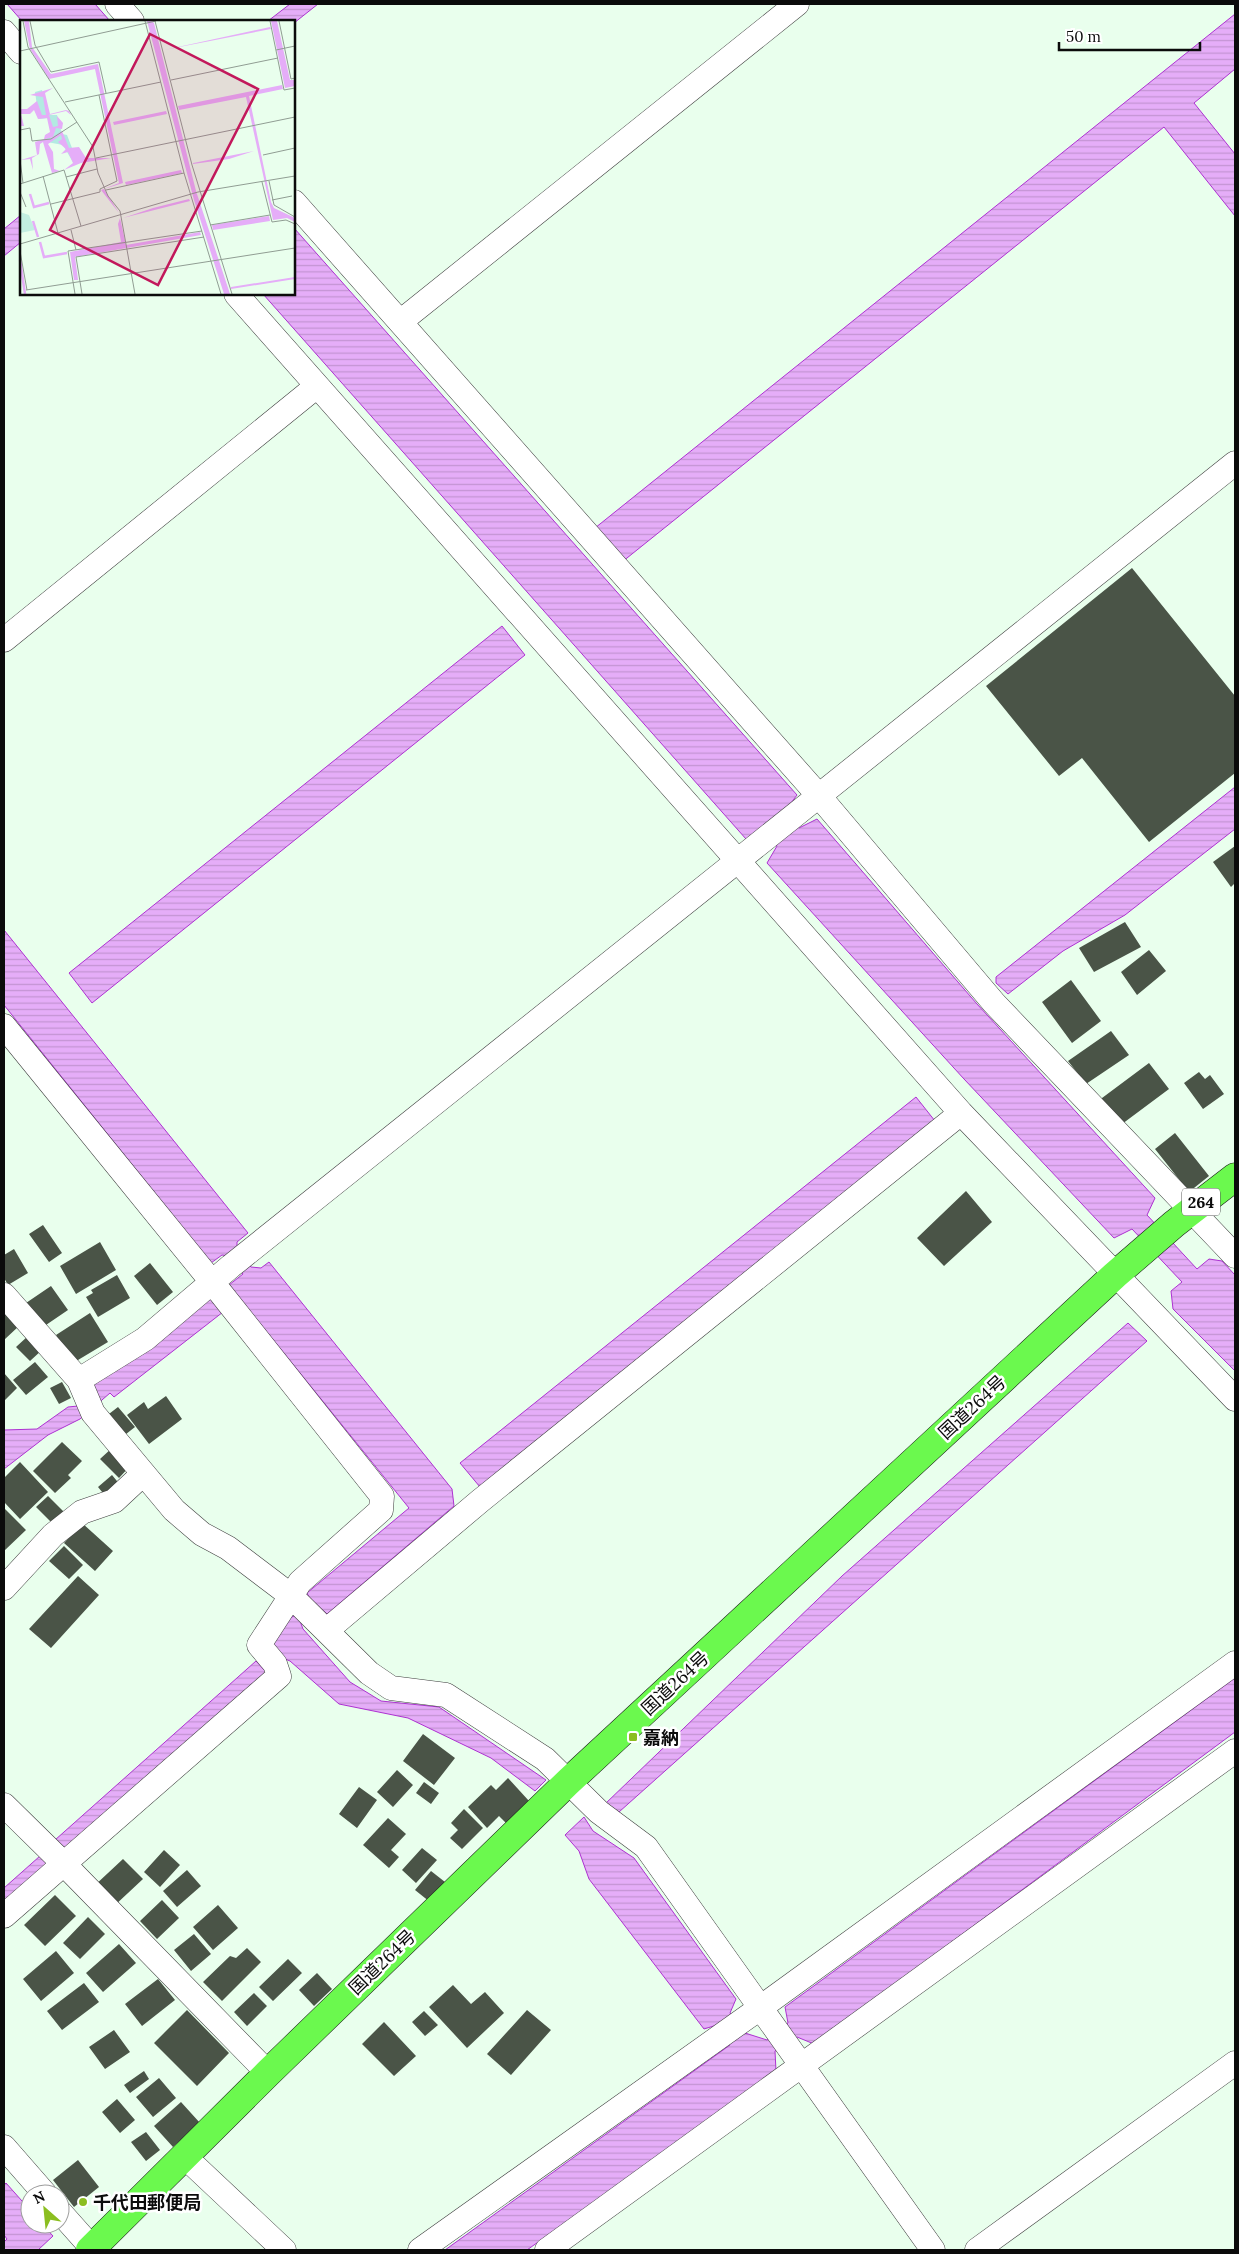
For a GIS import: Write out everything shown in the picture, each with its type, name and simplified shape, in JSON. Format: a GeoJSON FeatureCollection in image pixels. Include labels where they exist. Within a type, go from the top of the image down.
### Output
{"type":"FeatureCollection","features":[{"type":"Feature","properties":{"kind":"highway","name":"国道264号"},"geometry":{"type":"LineString","coordinates":[[91,2249],[268,2073],[568,1782],[1115,1275],[1190,1210],[1235,1177]]}},
{"type":"Feature","properties":{"kind":"street"},"geometry":{"type":"LineString","coordinates":[[117,4],[131,20]]}},
{"type":"Feature","properties":{"kind":"street"},"geometry":{"type":"LineString","coordinates":[[400,322],[797,4]]}},
{"type":"Feature","properties":{"kind":"street"},"geometry":{"type":"LineString","coordinates":[[4,32],[20,51]]}},
{"type":"Feature","properties":{"kind":"street"},"geometry":{"type":"LineString","coordinates":[[295,203],[819,796],[994,1003],[1235,1256]]}},
{"type":"Feature","properties":{"kind":"street"},"geometry":{"type":"LineString","coordinates":[[237,295],[961,1113],[1235,1399]]}},
{"type":"Feature","properties":{"kind":"street"},"geometry":{"type":"LineString","coordinates":[[4,640],[317,386]]}},
{"type":"Feature","properties":{"kind":"street"},"geometry":{"type":"LineString","coordinates":[[85,1396],[144,1339],[239,1260],[1235,463]]}},
{"type":"Feature","properties":{"kind":"street"},"geometry":{"type":"LineString","coordinates":[[4,1026],[212,1282],[382,1496],[381,1510],[300,1582],[307,1611]]}},
{"type":"Feature","properties":{"kind":"street"},"geometry":{"type":"LineString","coordinates":[[4,1916],[278,1676],[275,1664],[259,1645],[307,1611],[480,1501],[961,1113]]}},
{"type":"Feature","properties":{"kind":"street"},"geometry":{"type":"LineString","coordinates":[[4,1295],[85,1396],[143,1474],[174,1510],[202,1534],[228,1548],[307,1611],[369,1674],[391,1688],[446,1696],[545,1759],[598,1812],[646,1847],[750,2015],[774,2028],[933,2250]]}},
{"type":"Feature","properties":{"kind":"street"},"geometry":{"type":"LineString","coordinates":[[4,1588],[53,1535],[82,1512],[114,1501],[143,1474]]}},
{"type":"Feature","properties":{"kind":"street"},"geometry":{"type":"LineString","coordinates":[[420,2250],[750,2015],[1235,1663]]}},
{"type":"Feature","properties":{"kind":"street"},"geometry":{"type":"LineString","coordinates":[[547,2250],[802,2067],[1235,1751]]}},
{"type":"Feature","properties":{"kind":"street"},"geometry":{"type":"LineString","coordinates":[[4,1805],[64,1863],[268,2073]]}},
{"type":"Feature","properties":{"kind":"street"},"geometry":{"type":"LineString","coordinates":[[977,2250],[1235,2063]]}},
{"type":"Feature","properties":{"kind":"street"},"geometry":{"type":"LineString","coordinates":[[4,2147],[36,2184]]}},
{"type":"Feature","properties":{"kind":"street"},"geometry":{"type":"LineString","coordinates":[[184,2156],[284,2250]]}},
{"type":"Feature","properties":{"kind":"street"},"geometry":{"type":"LineString","coordinates":[[70,2224],[91,2249]]}},
{"type":"Feature","properties":{"kind":"shaded area"},"geometry":{"type":"Polygon","coordinates":[[[7,4],[95,4],[109,20],[21,20],[7,4]]]}},
{"type":"Feature","properties":{"kind":"shaded area"},"geometry":{"type":"Polygon","coordinates":[[[290,4],[318,4],[295,22],[295,20],[269,20],[290,4]]]}},
{"type":"Feature","properties":{"kind":"shaded area"},"geometry":{"type":"Polygon","coordinates":[[[1235,14],[1235,69],[1194,103],[1235,154],[1235,216],[1164,127],[622,562],[595,528],[1235,14]]]}},
{"type":"Feature","properties":{"kind":"shaded area"},"geometry":{"type":"Polygon","coordinates":[[[20,216],[20,243],[4,256],[4,229],[20,216]]]}},
{"type":"Feature","properties":{"kind":"shaded area"},"geometry":{"type":"Polygon","coordinates":[[[295,229],[797,795],[785,811],[799,828],[817,819],[977,1004],[1155,1198],[1147,1215],[1197,1269],[1209,1259],[1222,1261],[1235,1275],[1235,1371],[1173,1309],[1171,1291],[1182,1282],[1132,1229],[1114,1238],[964,1079],[767,863],[777,846],[765,830],[746,839],[264,295],[295,295],[295,229]]]}},
{"type":"Feature","properties":{"kind":"shaded area"},"geometry":{"type":"Polygon","coordinates":[[[502,626],[525,655],[92,1003],[69,973],[502,626]]]}},
{"type":"Feature","properties":{"kind":"shaded area"},"geometry":{"type":"Polygon","coordinates":[[[1235,787],[1235,829],[1125,915],[1063,951],[1008,994],[996,983],[996,977],[1235,787]]]}},
{"type":"Feature","properties":{"kind":"shaded area"},"geometry":{"type":"Polygon","coordinates":[[[4,930],[248,1233],[237,1242],[237,1250],[251,1267],[261,1268],[269,1262],[452,1489],[454,1506],[327,1614],[316,1605],[300,1621],[303,1629],[350,1682],[381,1701],[439,1707],[546,1780],[535,1791],[491,1758],[408,1718],[339,1704],[290,1661],[275,1655],[271,1643],[286,1620],[294,1616],[310,1599],[307,1593],[409,1508],[229,1285],[243,1274],[229,1256],[222,1255],[211,1263],[4,1005],[4,930]]]}},
{"type":"Feature","properties":{"kind":"shaded area"},"geometry":{"type":"Polygon","coordinates":[[[916,1097],[935,1121],[480,1487],[460,1463],[916,1097]]]}},
{"type":"Feature","properties":{"kind":"shaded area"},"geometry":{"type":"Polygon","coordinates":[[[213,1298],[223,1312],[114,1397],[110,1393],[80,1419],[48,1435],[4,1469],[4,1430],[37,1429],[68,1407],[78,1406],[93,1383],[203,1301],[213,1298]]]}},
{"type":"Feature","properties":{"kind":"shaded area"},"geometry":{"type":"Polygon","coordinates":[[[1128,1323],[1147,1341],[619,1812],[608,1808],[605,1804],[842,1576],[1128,1323]]]}},
{"type":"Feature","properties":{"kind":"shaded area"},"geometry":{"type":"Polygon","coordinates":[[[256,1661],[266,1672],[65,1851],[55,1840],[256,1661]]]}},
{"type":"Feature","properties":{"kind":"shaded area"},"geometry":{"type":"Polygon","coordinates":[[[1235,1678],[1235,1732],[814,2044],[797,2037],[775,2051],[776,2071],[527,2250],[445,2250],[730,2045],[717,2025],[704,2029],[589,1879],[579,1851],[565,1835],[584,1817],[593,1831],[634,1858],[736,1999],[730,2013],[745,2033],[767,2040],[788,2023],[785,2007],[1235,1678]]]}},
{"type":"Feature","properties":{"kind":"shaded area"},"geometry":{"type":"Polygon","coordinates":[[[40,1856],[47,1864],[4,1902],[4,1888],[40,1856]]]}},
{"type":"Feature","properties":{"kind":"shaded area"},"geometry":{"type":"Polygon","coordinates":[[[6,2183],[20,2199],[20,2234],[51,2234],[53,2236],[38,2250],[4,2250],[4,2242],[7,2239],[4,2235],[4,2185],[6,2183]]]}},
{"type":"Feature","properties":{"kind":"building"},"geometry":{"type":"Polygon","coordinates":[[[1132,568],[1235,696],[1235,773],[1149,842],[1082,758],[1059,776],[986,686],[1132,568]]]}},
{"type":"Feature","properties":{"kind":"building"},"geometry":{"type":"Polygon","coordinates":[[[1235,846],[1235,883],[1231,887],[1213,862],[1235,846]]]}},
{"type":"Feature","properties":{"kind":"building"},"geometry":{"type":"Polygon","coordinates":[[[1125,922],[1141,947],[1094,972],[1079,948],[1125,922]]]}},
{"type":"Feature","properties":{"kind":"building"},"geometry":{"type":"Polygon","coordinates":[[[1149,950],[1166,971],[1137,995],[1121,972],[1149,950]]]}},
{"type":"Feature","properties":{"kind":"building"},"geometry":{"type":"Polygon","coordinates":[[[1071,980],[1101,1021],[1072,1043],[1042,1002],[1071,980]]]}},
{"type":"Feature","properties":{"kind":"building"},"geometry":{"type":"Polygon","coordinates":[[[1111,1031],[1129,1055],[1086,1084],[1068,1061],[1111,1031]]]}},
{"type":"Feature","properties":{"kind":"building"},"geometry":{"type":"Polygon","coordinates":[[[1149,1063],[1169,1089],[1118,1127],[1098,1101],[1149,1063]]]}},
{"type":"Feature","properties":{"kind":"building"},"geometry":{"type":"Polygon","coordinates":[[[1199,1072],[1205,1079],[1210,1075],[1224,1094],[1203,1109],[1184,1083],[1199,1072]]]}},
{"type":"Feature","properties":{"kind":"building"},"geometry":{"type":"Polygon","coordinates":[[[1175,1133],[1209,1176],[1189,1192],[1155,1149],[1175,1133]]]}},
{"type":"Feature","properties":{"kind":"building"},"geometry":{"type":"Polygon","coordinates":[[[966,1191],[992,1222],[944,1266],[917,1238],[966,1191]]]}},
{"type":"Feature","properties":{"kind":"building"},"geometry":{"type":"Polygon","coordinates":[[[43,1225],[62,1253],[49,1262],[29,1234],[43,1225]]]}},
{"type":"Feature","properties":{"kind":"building"},"geometry":{"type":"Polygon","coordinates":[[[100,1242],[116,1270],[76,1294],[60,1266],[100,1242]]]}},
{"type":"Feature","properties":{"kind":"building"},"geometry":{"type":"Polygon","coordinates":[[[14,1249],[28,1273],[8,1285],[4,1278],[4,1255],[14,1249]]]}},
{"type":"Feature","properties":{"kind":"building"},"geometry":{"type":"Polygon","coordinates":[[[150,1263],[173,1292],[157,1305],[134,1276],[150,1263]]]}},
{"type":"Feature","properties":{"kind":"building"},"geometry":{"type":"Polygon","coordinates":[[[117,1275],[130,1298],[98,1317],[86,1297],[93,1293],[91,1290],[117,1275]]]}},
{"type":"Feature","properties":{"kind":"building"},"geometry":{"type":"Polygon","coordinates":[[[51,1286],[68,1310],[43,1327],[26,1303],[51,1286]]]}},
{"type":"Feature","properties":{"kind":"building"},"geometry":{"type":"Polygon","coordinates":[[[4,1309],[19,1326],[4,1340],[4,1309]]]}},
{"type":"Feature","properties":{"kind":"building"},"geometry":{"type":"Polygon","coordinates":[[[90,1313],[108,1342],[73,1363],[56,1335],[90,1313]]]}},
{"type":"Feature","properties":{"kind":"building"},"geometry":{"type":"Polygon","coordinates":[[[28,1336],[42,1350],[30,1361],[16,1347],[28,1336]]]}},
{"type":"Feature","properties":{"kind":"building"},"geometry":{"type":"Polygon","coordinates":[[[35,1362],[48,1377],[26,1395],[13,1380],[35,1362]]]}},
{"type":"Feature","properties":{"kind":"building"},"geometry":{"type":"Polygon","coordinates":[[[4,1373],[17,1388],[4,1401],[4,1373]]]}},
{"type":"Feature","properties":{"kind":"building"},"geometry":{"type":"Polygon","coordinates":[[[62,1382],[71,1398],[59,1404],[50,1388],[62,1382]]]}},
{"type":"Feature","properties":{"kind":"building"},"geometry":{"type":"Polygon","coordinates":[[[166,1396],[182,1419],[149,1444],[127,1415],[144,1402],[148,1409],[166,1396]]]}},
{"type":"Feature","properties":{"kind":"building"},"geometry":{"type":"Polygon","coordinates":[[[118,1407],[135,1427],[121,1438],[105,1417],[118,1407]]]}},
{"type":"Feature","properties":{"kind":"building"},"geometry":{"type":"Polygon","coordinates":[[[62,1442],[82,1461],[68,1475],[71,1478],[55,1493],[33,1471],[62,1442]]]}},
{"type":"Feature","properties":{"kind":"building"},"geometry":{"type":"Polygon","coordinates":[[[112,1448],[130,1466],[119,1478],[100,1459],[112,1448]]]}},
{"type":"Feature","properties":{"kind":"building"},"geometry":{"type":"Polygon","coordinates":[[[20,1462],[48,1492],[20,1519],[4,1502],[4,1478],[20,1462]]]}},
{"type":"Feature","properties":{"kind":"building"},"geometry":{"type":"Polygon","coordinates":[[[112,1475],[121,1486],[107,1498],[98,1487],[112,1475]]]}},
{"type":"Feature","properties":{"kind":"building"},"geometry":{"type":"Polygon","coordinates":[[[48,1496],[66,1514],[54,1525],[36,1507],[48,1496]]]}},
{"type":"Feature","properties":{"kind":"building"},"geometry":{"type":"Polygon","coordinates":[[[4,1508],[26,1530],[4,1551],[4,1508]]]}},
{"type":"Feature","properties":{"kind":"building"},"geometry":{"type":"Polygon","coordinates":[[[82,1523],[113,1551],[95,1571],[64,1543],[82,1523]]]}},
{"type":"Feature","properties":{"kind":"building"},"geometry":{"type":"Polygon","coordinates":[[[64,1546],[83,1565],[69,1579],[49,1561],[64,1546]]]}},
{"type":"Feature","properties":{"kind":"building"},"geometry":{"type":"Polygon","coordinates":[[[78,1576],[99,1595],[51,1648],[29,1629],[78,1576]]]}},
{"type":"Feature","properties":{"kind":"building"},"geometry":{"type":"Polygon","coordinates":[[[423,1734],[455,1758],[434,1785],[403,1761],[423,1734]]]}},
{"type":"Feature","properties":{"kind":"building"},"geometry":{"type":"Polygon","coordinates":[[[397,1770],[413,1785],[393,1807],[377,1792],[397,1770]]]}},
{"type":"Feature","properties":{"kind":"building"},"geometry":{"type":"Polygon","coordinates":[[[508,1778],[529,1801],[506,1823],[499,1816],[487,1828],[468,1807],[491,1785],[496,1790],[508,1778]]]}},
{"type":"Feature","properties":{"kind":"building"},"geometry":{"type":"Polygon","coordinates":[[[424,1782],[439,1793],[431,1804],[416,1793],[424,1782]]]}},
{"type":"Feature","properties":{"kind":"building"},"geometry":{"type":"Polygon","coordinates":[[[359,1787],[377,1800],[357,1828],[339,1814],[359,1787]]]}},
{"type":"Feature","properties":{"kind":"building"},"geometry":{"type":"Polygon","coordinates":[[[464,1809],[483,1828],[462,1849],[450,1838],[458,1830],[451,1823],[464,1809]]]}},
{"type":"Feature","properties":{"kind":"building"},"geometry":{"type":"Polygon","coordinates":[[[388,1818],[406,1834],[391,1850],[399,1857],[389,1868],[363,1845],[388,1818]]]}},
{"type":"Feature","properties":{"kind":"building"},"geometry":{"type":"Polygon","coordinates":[[[422,1848],[437,1860],[416,1883],[402,1870],[422,1848]]]}},
{"type":"Feature","properties":{"kind":"building"},"geometry":{"type":"Polygon","coordinates":[[[164,1850],[180,1865],[160,1887],[144,1872],[164,1850]]]}},
{"type":"Feature","properties":{"kind":"building"},"geometry":{"type":"Polygon","coordinates":[[[123,1859],[143,1879],[113,1907],[93,1887],[123,1859]]]}},
{"type":"Feature","properties":{"kind":"building"},"geometry":{"type":"Polygon","coordinates":[[[187,1870],[201,1886],[177,1907],[163,1891],[187,1870]]]}},
{"type":"Feature","properties":{"kind":"building"},"geometry":{"type":"Polygon","coordinates":[[[431,1871],[445,1882],[430,1902],[415,1890],[431,1871]]]}},
{"type":"Feature","properties":{"kind":"building"},"geometry":{"type":"Polygon","coordinates":[[[55,1895],[76,1916],[45,1946],[24,1925],[55,1895]]]}},
{"type":"Feature","properties":{"kind":"building"},"geometry":{"type":"Polygon","coordinates":[[[162,1900],[179,1918],[157,1939],[140,1921],[162,1900]]]}},
{"type":"Feature","properties":{"kind":"building"},"geometry":{"type":"Polygon","coordinates":[[[218,1905],[238,1928],[213,1950],[193,1927],[218,1905]]]}},
{"type":"Feature","properties":{"kind":"building"},"geometry":{"type":"Polygon","coordinates":[[[88,1917],[105,1934],[80,1959],[63,1943],[88,1917]]]}},
{"type":"Feature","properties":{"kind":"building"},"geometry":{"type":"Polygon","coordinates":[[[194,1934],[211,1954],[191,1971],[174,1950],[194,1934]]]}},
{"type":"Feature","properties":{"kind":"building"},"geometry":{"type":"Polygon","coordinates":[[[119,1944],[136,1963],[103,1992],[86,1973],[119,1944]]]}},
{"type":"Feature","properties":{"kind":"building"},"geometry":{"type":"Polygon","coordinates":[[[247,1948],[261,1962],[222,2001],[203,1982],[230,1956],[236,1958],[247,1948]]]}},
{"type":"Feature","properties":{"kind":"building"},"geometry":{"type":"Polygon","coordinates":[[[56,1951],[74,1973],[41,2001],[23,1979],[56,1951]]]}},
{"type":"Feature","properties":{"kind":"building"},"geometry":{"type":"Polygon","coordinates":[[[288,1959],[302,1973],[273,2001],[259,1987],[288,1959]]]}},
{"type":"Feature","properties":{"kind":"building"},"geometry":{"type":"Polygon","coordinates":[[[317,1973],[332,1989],[314,2006],[299,1990],[317,1973]]]}},
{"type":"Feature","properties":{"kind":"building"},"geometry":{"type":"Polygon","coordinates":[[[158,1979],[175,2000],[142,2026],[125,2004],[158,1979]]]}},
{"type":"Feature","properties":{"kind":"building"},"geometry":{"type":"Polygon","coordinates":[[[84,1983],[99,2002],[62,2030],[47,2011],[84,1983]]]}},
{"type":"Feature","properties":{"kind":"building"},"geometry":{"type":"Polygon","coordinates":[[[453,1985],[471,2004],[485,1992],[504,2013],[467,2048],[429,2007],[453,1985]]]}},
{"type":"Feature","properties":{"kind":"building"},"geometry":{"type":"Polygon","coordinates":[[[254,1993],[267,2006],[247,2026],[234,2012],[254,1993]]]}},
{"type":"Feature","properties":{"kind":"building"},"geometry":{"type":"Polygon","coordinates":[[[187,2010],[229,2053],[197,2086],[154,2043],[187,2010]]]}},
{"type":"Feature","properties":{"kind":"building"},"geometry":{"type":"Polygon","coordinates":[[[527,2010],[551,2030],[511,2075],[487,2054],[527,2010]]]}},
{"type":"Feature","properties":{"kind":"building"},"geometry":{"type":"Polygon","coordinates":[[[424,2011],[438,2025],[425,2036],[412,2022],[424,2011]]]}},
{"type":"Feature","properties":{"kind":"building"},"geometry":{"type":"Polygon","coordinates":[[[384,2022],[416,2056],[394,2076],[362,2044],[384,2022]]]}},
{"type":"Feature","properties":{"kind":"building"},"geometry":{"type":"Polygon","coordinates":[[[114,2030],[130,2052],[105,2069],[89,2047],[114,2030]]]}},
{"type":"Feature","properties":{"kind":"building"},"geometry":{"type":"Polygon","coordinates":[[[144,2071],[149,2079],[130,2093],[124,2085],[144,2071]]]}},
{"type":"Feature","properties":{"kind":"building"},"geometry":{"type":"Polygon","coordinates":[[[159,2078],[176,2098],[153,2117],[136,2097],[159,2078]]]}},
{"type":"Feature","properties":{"kind":"building"},"geometry":{"type":"Polygon","coordinates":[[[117,2099],[135,2120],[120,2133],[102,2112],[117,2099]]]}},
{"type":"Feature","properties":{"kind":"building"},"geometry":{"type":"Polygon","coordinates":[[[181,2102],[200,2123],[173,2147],[154,2126],[181,2102]]]}},
{"type":"Feature","properties":{"kind":"building"},"geometry":{"type":"Polygon","coordinates":[[[146,2132],[160,2150],[146,2161],[131,2142],[146,2132]]]}},
{"type":"Feature","properties":{"kind":"building"},"geometry":{"type":"Polygon","coordinates":[[[78,2160],[99,2187],[74,2207],[70,2202],[70,2184],[56,2184],[53,2180],[78,2160]]]}},
{"type":"Feature","properties":{"kind":"place","name":"嘉納"},"geometry":{"type":"Point","coordinates":[633,1737]}},
{"type":"Feature","properties":{"kind":"place","name":"千代田郵便局"},"geometry":{"type":"Point","coordinates":[83,2202]}}]}
